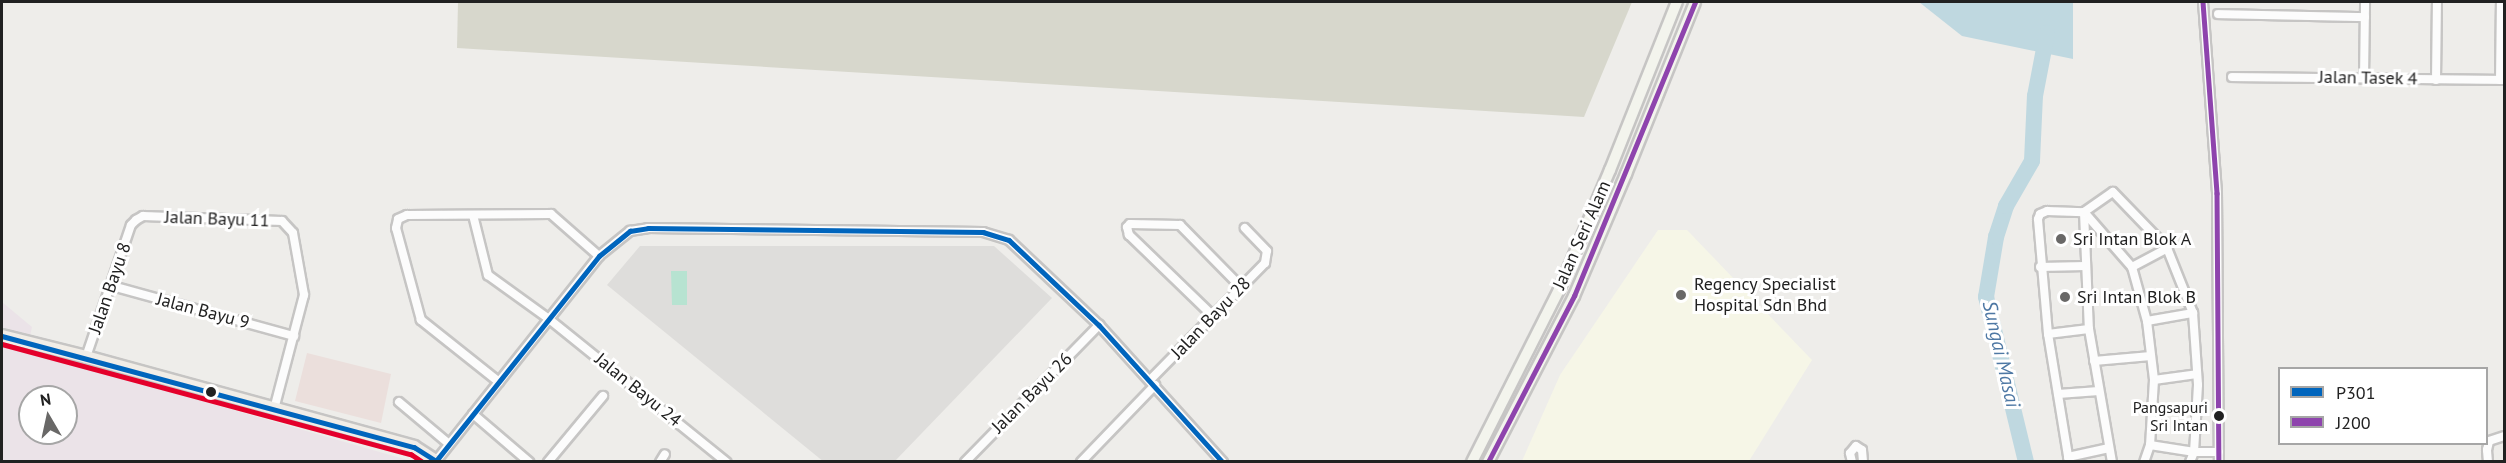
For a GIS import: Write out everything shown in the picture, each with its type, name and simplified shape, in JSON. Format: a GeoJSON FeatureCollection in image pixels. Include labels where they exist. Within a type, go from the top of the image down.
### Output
{"type":"FeatureCollection","features":[{"type":"Feature","properties":{"kind":"main road","name":"Jalan Seri Alam"},"geometry":{"type":"LineString","coordinates":[[1472,462],[1559,290],[1610,171],[1677,2]]}},
{"type":"Feature","properties":{"kind":"main road","name":"Jalan Seri Alam"},"geometry":{"type":"LineString","coordinates":[[1488,462],[1574,296],[1695,2]]}},
{"type":"Feature","properties":{"kind":"main road"},"geometry":{"type":"LineString","coordinates":[[2,336],[414,447],[436,461]]}},
{"type":"Feature","properties":{"kind":"street"},"geometry":{"type":"LineString","coordinates":[[2203,2],[2217,193],[2219,462]]}},
{"type":"Feature","properties":{"kind":"street"},"geometry":{"type":"LineString","coordinates":[[2364,78],[2365,2]]}},
{"type":"Feature","properties":{"kind":"street"},"geometry":{"type":"LineString","coordinates":[[2436,80],[2437,2]]}},
{"type":"Feature","properties":{"kind":"street"},"geometry":{"type":"LineString","coordinates":[[2501,2],[2502,80]]}},
{"type":"Feature","properties":{"kind":"street"},"geometry":{"type":"LineString","coordinates":[[2218,14],[2365,17]]}},
{"type":"Feature","properties":{"kind":"street","name":"Jalan Tasek 4"},"geometry":{"type":"LineString","coordinates":[[2232,76],[2502,80]]}},
{"type":"Feature","properties":{"kind":"street"},"geometry":{"type":"LineString","coordinates":[[2109,448],[2069,459],[2048,334],[2040,267],[2040,214],[2047,211],[2084,212],[2108,194],[2117,193],[2167,248],[2193,313],[2197,374],[2194,452],[2190,462]]}},
{"type":"Feature","properties":{"kind":"street"},"geometry":{"type":"LineString","coordinates":[[2084,212],[2089,329],[2112,462]]}},
{"type":"Feature","properties":{"kind":"street"},"geometry":{"type":"LineString","coordinates":[[2084,212],[2132,267],[2148,321],[2154,380],[2150,445],[2144,462]]}},
{"type":"Feature","properties":{"kind":"street"},"geometry":{"type":"LineString","coordinates":[[499,382],[421,320],[396,228],[398,219],[407,215],[551,214],[599,256]]}},
{"type":"Feature","properties":{"kind":"street","name":"Jalan Bayu 24"},"geometry":{"type":"LineString","coordinates":[[473,215],[488,275],[549,319],[726,462]]}},
{"type":"Feature","properties":{"kind":"street","name":"Jalan Bayu 11"},"geometry":{"type":"LineString","coordinates":[[136,220],[143,216],[274,220],[289,226],[295,241],[304,295],[274,410]]}},
{"type":"Feature","properties":{"kind":"street","name":"Jalan Bayu 8"},"geometry":{"type":"LineString","coordinates":[[86,357],[131,225],[136,220]]}},
{"type":"Feature","properties":{"kind":"street"},"geometry":{"type":"LineString","coordinates":[[1213,316],[1129,235],[1127,231],[1130,224],[1180,225],[1241,287]]}},
{"type":"Feature","properties":{"kind":"street"},"geometry":{"type":"LineString","coordinates":[[436,461],[599,256],[630,231],[648,228],[983,232],[1009,240],[1099,325],[1223,462]]}},
{"type":"Feature","properties":{"kind":"street","name":"Jalan Bayu 28"},"geometry":{"type":"LineString","coordinates":[[1081,462],[1213,316],[1265,263],[1269,255],[1265,248],[1245,228]]}},
{"type":"Feature","properties":{"kind":"street"},"geometry":{"type":"LineString","coordinates":[[2132,267],[2167,248]]}},
{"type":"Feature","properties":{"kind":"street"},"geometry":{"type":"LineString","coordinates":[[2040,267],[2086,266]]}},
{"type":"Feature","properties":{"kind":"street","name":"Jalan Bayu 9"},"geometry":{"type":"LineString","coordinates":[[112,286],[294,336]]}},
{"type":"Feature","properties":{"kind":"street"},"geometry":{"type":"LineString","coordinates":[[2148,321],[2193,313]]}},
{"type":"Feature","properties":{"kind":"street","name":"Jalan Bayu 26"},"geometry":{"type":"LineString","coordinates":[[964,462],[1099,325]]}},
{"type":"Feature","properties":{"kind":"street"},"geometry":{"type":"LineString","coordinates":[[2048,334],[2089,329]]}},
{"type":"Feature","properties":{"kind":"street"},"geometry":{"type":"LineString","coordinates":[[2094,361],[2151,356]]}},
{"type":"Feature","properties":{"kind":"street"},"geometry":{"type":"LineString","coordinates":[[2154,380],[2197,374]]}},
{"type":"Feature","properties":{"kind":"street"},"geometry":{"type":"LineString","coordinates":[[2058,394],[2099,391]]}},
{"type":"Feature","properties":{"kind":"street"},"geometry":{"type":"LineString","coordinates":[[548,462],[603,396]]}},
{"type":"Feature","properties":{"kind":"street"},"geometry":{"type":"LineString","coordinates":[[399,402],[449,444]]}},
{"type":"Feature","properties":{"kind":"street"},"geometry":{"type":"LineString","coordinates":[[473,414],[530,462]]}},
{"type":"Feature","properties":{"kind":"street"},"geometry":{"type":"LineString","coordinates":[[2488,462],[2489,441],[2505,436]]}},
{"type":"Feature","properties":{"kind":"street"},"geometry":{"type":"LineString","coordinates":[[2150,445],[2194,452],[2219,452]]}},
{"type":"Feature","properties":{"kind":"street"},"geometry":{"type":"LineString","coordinates":[[1851,462],[1850,453],[1856,446],[1862,450],[1863,462]]}},
{"type":"Feature","properties":{"kind":"street"},"geometry":{"type":"LineString","coordinates":[[660,462],[665,454]]}},
{"type":"Feature","properties":{"kind":"shaded area"},"geometry":{"type":"Polygon","coordinates":[[[458,2],[1632,2],[1584,117],[457,48],[458,2]]]}},
{"type":"Feature","properties":{"kind":"shaded area","name":"Regency Specialist Hospital Sdn Bhd"},"geometry":{"type":"Polygon","coordinates":[[[1658,230],[1687,230],[1812,360],[1749,461],[1522,461],[1560,375],[1658,230]]]}},
{"type":"Feature","properties":{"kind":"shaded area"},"geometry":{"type":"Polygon","coordinates":[[[640,246],[994,246],[1052,298],[895,461],[824,462],[607,285],[640,246]]]}},
{"type":"Feature","properties":{"kind":"shaded area"},"geometry":{"type":"Polygon","coordinates":[[[2,302],[32,327],[27,351],[411,461],[2,461],[2,302]]]}},
{"type":"Feature","properties":{"kind":"shaded area"},"geometry":{"type":"Polygon","coordinates":[[[307,353],[391,374],[381,423],[295,401],[307,353]]]}},
{"type":"Feature","properties":{"kind":"green space"},"geometry":{"type":"Polygon","coordinates":[[[671,271],[687,271],[687,305],[672,305],[671,271]]]}},
{"type":"Feature","properties":{"kind":"water"},"geometry":{"type":"Polygon","coordinates":[[[1919,2],[2073,2],[2073,59],[1962,36],[1919,2]]]}},
{"type":"Feature","properties":{"kind":"waterway","name":"Sungai Masai"},"geometry":{"type":"LineString","coordinates":[[2026,462],[1986,297],[1996,237],[2006,206],[2032,161],[2035,96],[2047,33]]}},
{"type":"Feature","properties":{"kind":"transit line","name":"J200"},"geometry":{"type":"LineString","coordinates":[[1488,462],[1574,296],[1695,2]]}},
{"type":"Feature","properties":{"kind":"transit line","name":"J200"},"geometry":{"type":"LineString","coordinates":[[2203,2],[2217,193],[2219,462]]}},
{"type":"Feature","properties":{"kind":"transit line","name":"P301"},"geometry":{"type":"LineString","coordinates":[[436,461],[599,256],[630,231],[648,228],[983,232],[1009,240],[1099,325],[1223,462]]}},
{"type":"Feature","properties":{"kind":"transit line","name":"P301"},"geometry":{"type":"LineString","coordinates":[[2,336],[414,447],[436,461]]}},
{"type":"Feature","properties":{"kind":"transit line"},"geometry":{"type":"LineString","coordinates":[[2,344],[411,454],[423,462]]}},
{"type":"Feature","properties":{"kind":"place","name":"Sri Intan Blok A"},"geometry":{"type":"Point","coordinates":[2061,239]}},
{"type":"Feature","properties":{"kind":"place","name":"Regency Specialist Hospital Sdn Bhd"},"geometry":{"type":"Point","coordinates":[1681,295]}},
{"type":"Feature","properties":{"kind":"place","name":"Sri Intan Blok B"},"geometry":{"type":"Point","coordinates":[2065,297]}},
{"type":"Feature","properties":{"kind":"place","name":"Pangsapuri Sri Intan"},"geometry":{"type":"Point","coordinates":[2219,416]}}]}
